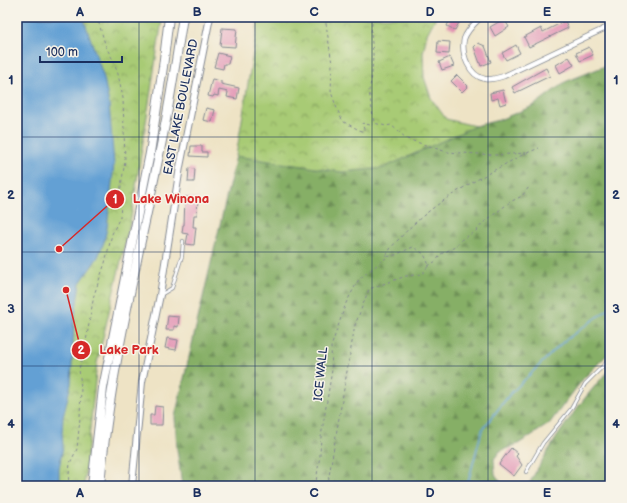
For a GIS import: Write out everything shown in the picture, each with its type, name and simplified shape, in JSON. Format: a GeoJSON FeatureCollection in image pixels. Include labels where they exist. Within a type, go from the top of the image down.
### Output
{"type":"FeatureCollection","features":[{"type":"Feature","properties":{"kind":"highway"},"geometry":{"type":"LineString","coordinates":[[92,486],[103,388],[150,153],[164,67],[169,17]]}},
{"type":"Feature","properties":{"kind":"highway"},"geometry":{"type":"LineString","coordinates":[[100,486],[108,408],[115,365],[165,125],[183,17]]}},
{"type":"Feature","properties":{"kind":"street","name":"EAST LAKE BOULEVARD"},"geometry":{"type":"LineString","coordinates":[[132,486],[142,382],[160,295],[180,167],[210,17]]}},
{"type":"Feature","properties":{"kind":"street"},"geometry":{"type":"LineString","coordinates":[[481,17],[470,28],[464,38],[463,52],[470,68],[475,74],[485,79],[498,78],[610,26]]}},
{"type":"Feature","properties":{"kind":"lane"},"geometry":{"type":"LineString","coordinates":[[160,295],[172,288],[182,256],[183,241]]}},
{"type":"Feature","properties":{"kind":"lane"},"geometry":{"type":"LineString","coordinates":[[526,472],[543,443],[571,409],[584,384],[610,360]]}},
{"type":"Feature","properties":{"kind":"path"},"geometry":{"type":"LineString","coordinates":[[68,486],[70,463],[77,449],[80,418],[81,387],[79,369],[85,347],[94,295],[105,263],[112,234],[120,217],[121,204],[119,199],[125,161],[121,86],[112,58],[106,47],[97,17]]}},
{"type":"Feature","properties":{"kind":"path"},"geometry":{"type":"LineString","coordinates":[[325,17],[332,64],[331,92],[338,113],[344,122],[361,132],[364,131],[362,123],[370,125],[391,125],[407,138],[447,152],[495,155],[526,153]]}},
{"type":"Feature","properties":{"kind":"path"},"geometry":{"type":"LineString","coordinates":[[373,17],[371,33],[372,76],[369,92],[374,124]]}},
{"type":"Feature","properties":{"kind":"path"},"geometry":{"type":"LineString","coordinates":[[386,257],[389,250],[413,223],[465,187],[526,153],[539,148]]}},
{"type":"Feature","properties":{"kind":"path"},"geometry":{"type":"LineString","coordinates":[[328,486],[355,325],[369,289],[406,276],[422,274],[441,254],[455,247],[461,240],[476,231],[483,223],[510,202],[522,196],[529,188]]}},
{"type":"Feature","properties":{"kind":"path"},"geometry":{"type":"LineString","coordinates":[[386,257],[395,255],[413,247],[424,254],[428,266]]}},
{"type":"Feature","properties":{"kind":"path","name":"ICE WALL"},"geometry":{"type":"LineString","coordinates":[[317,486],[316,482],[321,436],[332,370],[331,347],[346,303],[359,279],[386,257]]}},
{"type":"Feature","properties":{"kind":"green space"},"geometry":{"type":"Polygon","coordinates":[[[17,17],[159,17],[162,20],[131,218],[97,363],[84,486],[17,486],[17,17]]]}},
{"type":"Feature","properties":{"kind":"green space"},"geometry":{"type":"Polygon","coordinates":[[[259,17],[436,17],[427,34],[423,53],[424,77],[431,98],[446,119],[475,126],[383,168],[342,172],[236,156],[259,17]]]}},
{"type":"Feature","properties":{"kind":"green space"},"geometry":{"type":"Polygon","coordinates":[[[610,64],[610,352],[583,379],[549,424],[518,444],[500,451],[494,459],[495,474],[503,486],[182,486],[177,449],[175,417],[236,156],[342,172],[383,168],[475,126],[499,120],[533,106],[565,82],[610,64]]]}},
{"type":"Feature","properties":{"kind":"green space"},"geometry":{"type":"Polygon","coordinates":[[[610,369],[610,486],[525,486],[529,484],[546,454],[576,410],[610,369]]]}},
{"type":"Feature","properties":{"kind":"water"},"geometry":{"type":"Polygon","coordinates":[[[17,17],[83,17],[104,78],[109,104],[114,164],[107,228],[104,242],[98,257],[80,283],[74,322],[71,384],[63,417],[63,446],[59,469],[59,486],[17,486],[17,17]]]}},
{"type":"Feature","properties":{"kind":"building"},"geometry":{"type":"Polygon","coordinates":[[[451,17],[461,19],[455,30],[447,26],[451,17]]]}},
{"type":"Feature","properties":{"kind":"building"},"geometry":{"type":"Polygon","coordinates":[[[504,19],[509,27],[495,36],[490,27],[504,19]]]}},
{"type":"Feature","properties":{"kind":"building"},"geometry":{"type":"Polygon","coordinates":[[[565,21],[568,28],[529,47],[524,37],[541,28],[543,32],[565,21]]]}},
{"type":"Feature","properties":{"kind":"building"},"geometry":{"type":"Polygon","coordinates":[[[222,28],[237,29],[235,47],[220,46],[222,28]]]}},
{"type":"Feature","properties":{"kind":"building"},"geometry":{"type":"Polygon","coordinates":[[[438,41],[450,42],[449,54],[437,53],[438,41]]]}},
{"type":"Feature","properties":{"kind":"building"},"geometry":{"type":"Polygon","coordinates":[[[478,43],[485,46],[491,62],[481,66],[474,47],[478,43]]]}},
{"type":"Feature","properties":{"kind":"building"},"geometry":{"type":"Polygon","coordinates":[[[516,45],[520,53],[506,60],[502,53],[516,45]]]}},
{"type":"Feature","properties":{"kind":"building"},"geometry":{"type":"Polygon","coordinates":[[[589,47],[593,55],[580,61],[576,53],[589,47]]]}},
{"type":"Feature","properties":{"kind":"building"},"geometry":{"type":"Polygon","coordinates":[[[218,53],[230,56],[228,64],[224,64],[223,69],[214,67],[218,53]]]}},
{"type":"Feature","properties":{"kind":"building"},"geometry":{"type":"Polygon","coordinates":[[[450,57],[454,66],[442,70],[439,62],[450,57]]]}},
{"type":"Feature","properties":{"kind":"building"},"geometry":{"type":"Polygon","coordinates":[[[569,57],[574,65],[560,73],[556,65],[569,57]]]}},
{"type":"Feature","properties":{"kind":"building"},"geometry":{"type":"Polygon","coordinates":[[[546,68],[550,76],[515,93],[512,87],[546,68]]]}},
{"type":"Feature","properties":{"kind":"building"},"geometry":{"type":"Polygon","coordinates":[[[457,75],[468,86],[462,92],[451,81],[457,75]]]}},
{"type":"Feature","properties":{"kind":"building"},"geometry":{"type":"Polygon","coordinates":[[[212,79],[221,81],[221,84],[239,88],[237,99],[227,97],[228,92],[219,90],[218,96],[208,96],[212,79]]]}},
{"type":"Feature","properties":{"kind":"building"},"geometry":{"type":"Polygon","coordinates":[[[503,90],[506,103],[500,105],[498,98],[491,100],[490,93],[503,90]]]}},
{"type":"Feature","properties":{"kind":"building"},"geometry":{"type":"Polygon","coordinates":[[[206,108],[215,110],[212,122],[203,120],[206,108]]]}},
{"type":"Feature","properties":{"kind":"building"},"geometry":{"type":"Polygon","coordinates":[[[191,146],[202,146],[202,152],[207,152],[207,157],[190,156],[191,146]]]}},
{"type":"Feature","properties":{"kind":"building"},"geometry":{"type":"Polygon","coordinates":[[[189,168],[195,169],[194,182],[188,182],[189,168]]]}},
{"type":"Feature","properties":{"kind":"building"},"geometry":{"type":"Polygon","coordinates":[[[185,197],[198,198],[197,215],[194,215],[193,227],[196,227],[194,245],[186,244],[188,234],[182,233],[184,225],[185,197]]]}},
{"type":"Feature","properties":{"kind":"building"},"geometry":{"type":"Polygon","coordinates":[[[168,316],[179,317],[178,327],[174,326],[174,330],[166,330],[168,316]]]}},
{"type":"Feature","properties":{"kind":"building"},"geometry":{"type":"Polygon","coordinates":[[[167,338],[178,340],[176,350],[165,348],[167,338]]]}},
{"type":"Feature","properties":{"kind":"building"},"geometry":{"type":"Polygon","coordinates":[[[155,406],[163,407],[162,425],[150,425],[150,415],[154,415],[155,406]]]}},
{"type":"Feature","properties":{"kind":"building"},"geometry":{"type":"Polygon","coordinates":[[[511,448],[518,454],[516,456],[522,465],[514,476],[499,464],[511,448]]]}},
{"type":"Feature","properties":{"kind":"waterway"},"geometry":{"type":"LineString","coordinates":[[467,486],[482,430],[510,394],[563,342],[610,308]]}},
{"type":"Feature","properties":{"kind":"place","name":"Lake Winona"},"geometry":{"type":"Point","coordinates":[59,249]}},
{"type":"Feature","properties":{"kind":"place","name":"Lake Park"},"geometry":{"type":"Point","coordinates":[66,290]}}]}
